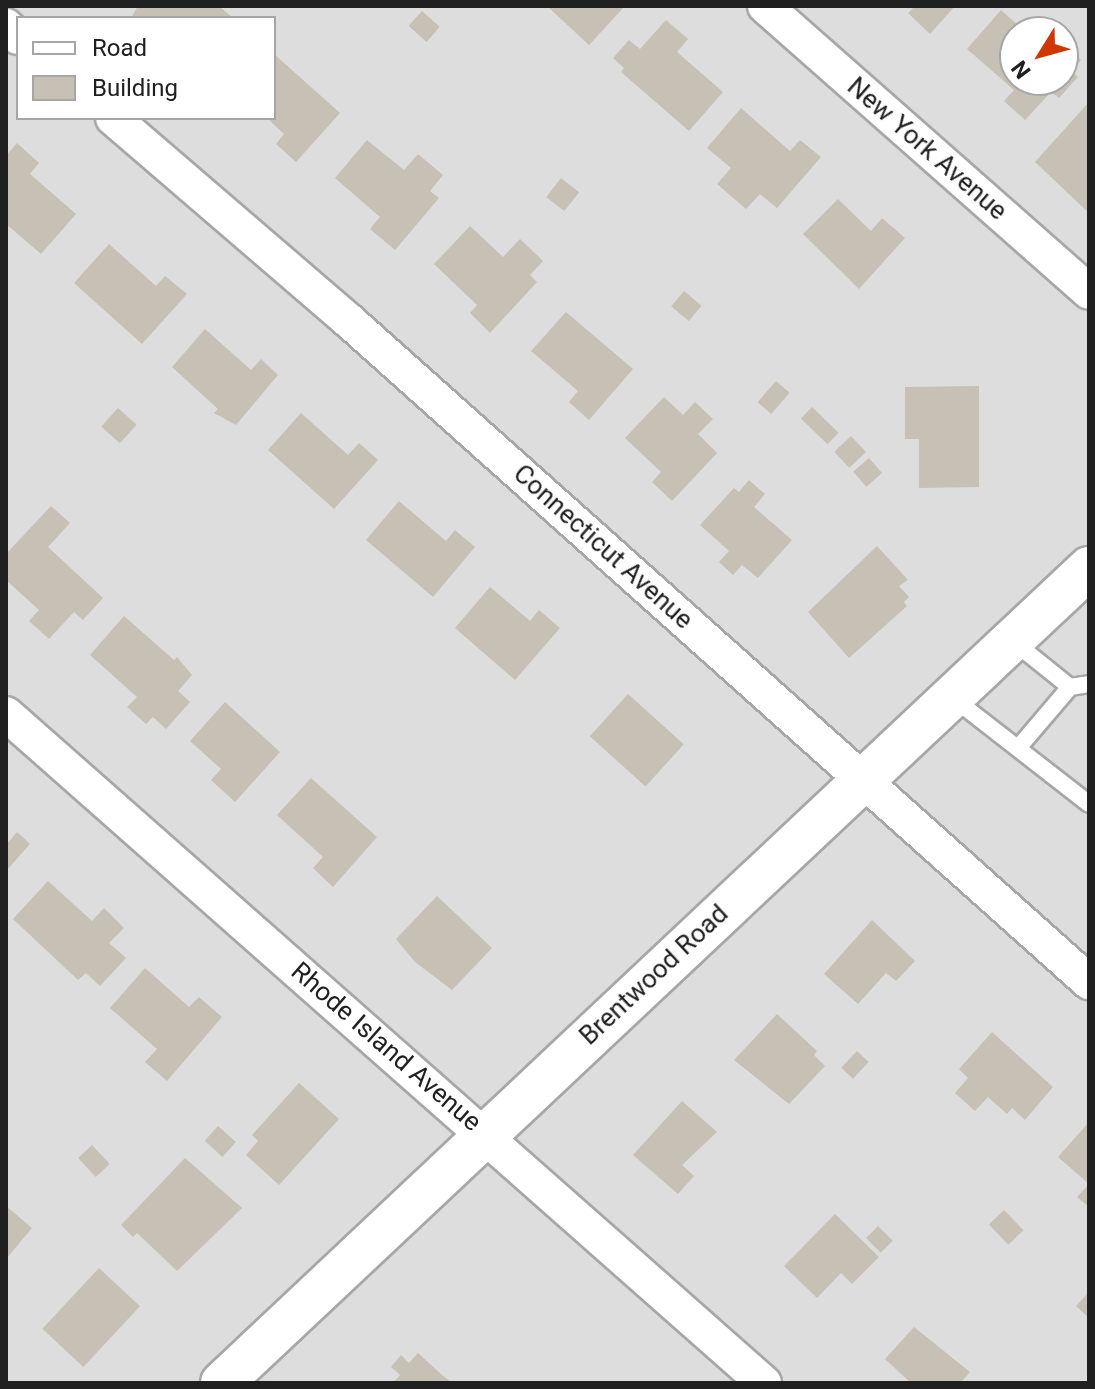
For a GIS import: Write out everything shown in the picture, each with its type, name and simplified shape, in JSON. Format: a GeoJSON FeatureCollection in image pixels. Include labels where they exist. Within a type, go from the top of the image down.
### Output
{"type":"FeatureCollection","features":[{"type":"Feature","properties":{"kind":"street","name":"New York Avenue"},"geometry":{"type":"LineString","coordinates":[[765,6],[1089,292]]}},
{"type":"Feature","properties":{"kind":"street","name":"Connecticut Avenue"},"geometry":{"type":"LineString","coordinates":[[115,120],[865,780],[1089,982]]}},
{"type":"Feature","properties":{"kind":"street","name":"Brentwood Road"},"geometry":{"type":"LineString","coordinates":[[222,1383],[483,1133],[1089,568]]}},
{"type":"Feature","properties":{"kind":"street","name":"Rhode Island Avenue"},"geometry":{"type":"LineString","coordinates":[[6,714],[764,1383]]}},
{"type":"Feature","properties":{"kind":"lane"},"geometry":{"type":"LineString","coordinates":[[1013,641],[1070,687]]}},
{"type":"Feature","properties":{"kind":"lane"},"geometry":{"type":"LineString","coordinates":[[1018,748],[1070,687],[1089,684]]}},
{"type":"Feature","properties":{"kind":"lane"},"geometry":{"type":"LineString","coordinates":[[952,697],[1089,804]]}},
{"type":"Feature","properties":{"kind":"shaded area"},"geometry":{"type":"Polygon","coordinates":[[[6,6],[1089,6],[1089,1383],[6,1383],[6,6]]]}},
{"type":"Feature","properties":{"kind":"building"},"geometry":{"type":"Polygon","coordinates":[[[138,6],[219,6],[231,16],[132,16],[138,6]]]}},
{"type":"Feature","properties":{"kind":"building"},"geometry":{"type":"Polygon","coordinates":[[[547,6],[625,6],[589,45],[547,6]]]}},
{"type":"Feature","properties":{"kind":"building"},"geometry":{"type":"Polygon","coordinates":[[[915,6],[955,6],[930,34],[908,13],[915,6]]]}},
{"type":"Feature","properties":{"kind":"building"},"geometry":{"type":"Polygon","coordinates":[[[1001,10],[1008,16],[999,16],[999,77],[967,49],[1001,10]]]}},
{"type":"Feature","properties":{"kind":"building"},"geometry":{"type":"Polygon","coordinates":[[[422,11],[440,27],[426,42],[409,26],[422,11]]]}},
{"type":"Feature","properties":{"kind":"building"},"geometry":{"type":"Polygon","coordinates":[[[666,20],[688,39],[677,52],[723,92],[689,131],[621,72],[624,68],[613,58],[629,40],[640,49],[666,20]]]}},
{"type":"Feature","properties":{"kind":"building"},"geometry":{"type":"Polygon","coordinates":[[[276,56],[340,113],[296,162],[276,144],[284,134],[269,120],[276,120],[276,56]]]}},
{"type":"Feature","properties":{"kind":"building"},"geometry":{"type":"Polygon","coordinates":[[[1009,96],[1047,96],[1025,120],[1004,101],[1009,96]]]}},
{"type":"Feature","properties":{"kind":"building"},"geometry":{"type":"Polygon","coordinates":[[[1089,102],[1089,213],[1035,162],[1089,102]]]}},
{"type":"Feature","properties":{"kind":"building"},"geometry":{"type":"Polygon","coordinates":[[[741,108],[790,151],[800,140],[821,157],[777,208],[760,194],[746,209],[717,184],[731,168],[707,148],[741,108]]]}},
{"type":"Feature","properties":{"kind":"building"},"geometry":{"type":"Polygon","coordinates":[[[367,140],[404,170],[418,154],[443,175],[430,191],[439,198],[395,250],[370,229],[380,217],[335,178],[367,140]]]}},
{"type":"Feature","properties":{"kind":"building"},"geometry":{"type":"Polygon","coordinates":[[[17,143],[39,163],[30,174],[76,214],[41,254],[6,224],[6,156],[17,143]]]}},
{"type":"Feature","properties":{"kind":"building"},"geometry":{"type":"Polygon","coordinates":[[[561,178],[579,192],[564,211],[546,197],[561,178]]]}},
{"type":"Feature","properties":{"kind":"building"},"geometry":{"type":"Polygon","coordinates":[[[838,199],[871,231],[882,218],[905,238],[859,289],[803,234],[838,199]]]}},
{"type":"Feature","properties":{"kind":"building"},"geometry":{"type":"Polygon","coordinates":[[[470,226],[503,257],[520,239],[543,261],[530,275],[537,282],[490,333],[470,313],[477,305],[434,264],[470,226]]]}},
{"type":"Feature","properties":{"kind":"building"},"geometry":{"type":"Polygon","coordinates":[[[109,244],[156,286],[165,276],[187,294],[142,344],[74,283],[109,244]]]}},
{"type":"Feature","properties":{"kind":"building"},"geometry":{"type":"Polygon","coordinates":[[[684,291],[702,306],[689,321],[671,306],[684,291]]]}},
{"type":"Feature","properties":{"kind":"building"},"geometry":{"type":"Polygon","coordinates":[[[566,312],[633,369],[589,420],[569,402],[578,391],[531,351],[566,312]]]}},
{"type":"Feature","properties":{"kind":"building"},"geometry":{"type":"Polygon","coordinates":[[[205,329],[251,370],[261,359],[278,375],[236,425],[214,413],[218,409],[172,367],[205,329]]]}},
{"type":"Feature","properties":{"kind":"building"},"geometry":{"type":"Polygon","coordinates":[[[776,381],[790,393],[771,414],[758,402],[776,381]]]}},
{"type":"Feature","properties":{"kind":"building"},"geometry":{"type":"Polygon","coordinates":[[[979,386],[979,487],[919,488],[919,439],[905,439],[905,387],[979,386]]]}},
{"type":"Feature","properties":{"kind":"building"},"geometry":{"type":"Polygon","coordinates":[[[664,397],[683,415],[695,402],[713,419],[698,434],[717,453],[672,501],[652,482],[661,472],[625,438],[664,397]]]}},
{"type":"Feature","properties":{"kind":"building"},"geometry":{"type":"Polygon","coordinates":[[[812,407],[839,433],[828,444],[801,419],[812,407]]]}},
{"type":"Feature","properties":{"kind":"building"},"geometry":{"type":"Polygon","coordinates":[[[118,408],[137,425],[120,443],[101,427],[118,408]]]}},
{"type":"Feature","properties":{"kind":"building"},"geometry":{"type":"Polygon","coordinates":[[[301,413],[348,455],[359,443],[378,460],[334,509],[268,450],[301,413]]]}},
{"type":"Feature","properties":{"kind":"building"},"geometry":{"type":"Polygon","coordinates":[[[851,436],[866,452],[849,468],[834,452],[851,436]]]}},
{"type":"Feature","properties":{"kind":"building"},"geometry":{"type":"Polygon","coordinates":[[[869,458],[882,473],[866,487],[853,472],[869,458]]]}},
{"type":"Feature","properties":{"kind":"building"},"geometry":{"type":"Polygon","coordinates":[[[749,480],[765,494],[754,507],[792,540],[758,578],[742,565],[733,575],[719,562],[729,551],[700,525],[734,488],[739,492],[749,480]]]}},
{"type":"Feature","properties":{"kind":"building"},"geometry":{"type":"Polygon","coordinates":[[[399,501],[446,541],[455,530],[475,547],[433,597],[366,540],[399,501]]]}},
{"type":"Feature","properties":{"kind":"building"},"geometry":{"type":"Polygon","coordinates":[[[51,506],[70,523],[48,547],[103,598],[83,620],[74,612],[49,639],[29,621],[39,610],[6,580],[6,554],[51,506]]]}},
{"type":"Feature","properties":{"kind":"building"},"geometry":{"type":"Polygon","coordinates":[[[877,546],[908,580],[899,586],[909,597],[904,602],[907,606],[849,658],[808,612],[877,546]]]}},
{"type":"Feature","properties":{"kind":"building"},"geometry":{"type":"Polygon","coordinates":[[[490,587],[530,621],[539,610],[560,628],[515,680],[455,628],[490,587]]]}},
{"type":"Feature","properties":{"kind":"building"},"geometry":{"type":"Polygon","coordinates":[[[124,616],[174,660],[177,657],[192,675],[178,691],[190,702],[166,729],[153,717],[146,724],[127,707],[137,697],[90,655],[124,616]]]}},
{"type":"Feature","properties":{"kind":"building"},"geometry":{"type":"Polygon","coordinates":[[[628,694],[684,744],[646,787],[590,736],[628,694]]]}},
{"type":"Feature","properties":{"kind":"building"},"geometry":{"type":"Polygon","coordinates":[[[225,702],[280,752],[235,802],[211,780],[221,769],[190,741],[225,702]]]}},
{"type":"Feature","properties":{"kind":"building"},"geometry":{"type":"Polygon","coordinates":[[[311,778],[377,837],[333,887],[313,868],[323,857],[277,815],[311,778]]]}},
{"type":"Feature","properties":{"kind":"building"},"geometry":{"type":"Polygon","coordinates":[[[17,832],[30,844],[6,871],[6,845],[17,832]]]}},
{"type":"Feature","properties":{"kind":"building"},"geometry":{"type":"Polygon","coordinates":[[[48,881],[92,921],[104,908],[124,928],[109,943],[126,958],[100,986],[86,973],[78,980],[13,919],[48,881]]]}},
{"type":"Feature","properties":{"kind":"building"},"geometry":{"type":"Polygon","coordinates":[[[437,896],[492,948],[452,990],[415,962],[396,939],[437,896]]]}},
{"type":"Feature","properties":{"kind":"building"},"geometry":{"type":"Polygon","coordinates":[[[872,920],[915,961],[896,981],[886,973],[858,1004],[824,974],[872,920]]]}},
{"type":"Feature","properties":{"kind":"building"},"geometry":{"type":"Polygon","coordinates":[[[145,968],[189,1007],[199,997],[222,1017],[167,1081],[145,1062],[157,1049],[110,1008],[145,968]]]}},
{"type":"Feature","properties":{"kind":"building"},"geometry":{"type":"Polygon","coordinates":[[[777,1014],[817,1051],[814,1055],[825,1066],[789,1104],[734,1060],[777,1014]]]}},
{"type":"Feature","properties":{"kind":"building"},"geometry":{"type":"Polygon","coordinates":[[[992,1032],[1053,1087],[1025,1120],[1012,1108],[1007,1114],[988,1097],[975,1111],[955,1093],[968,1078],[959,1069],[992,1032]]]}},
{"type":"Feature","properties":{"kind":"building"},"geometry":{"type":"Polygon","coordinates":[[[857,1051],[869,1062],[853,1079],[841,1068],[857,1051]]]}},
{"type":"Feature","properties":{"kind":"building"},"geometry":{"type":"Polygon","coordinates":[[[299,1083],[339,1119],[279,1185],[246,1155],[258,1141],[252,1135],[299,1083]]]}},
{"type":"Feature","properties":{"kind":"building"},"geometry":{"type":"Polygon","coordinates":[[[682,1101],[717,1132],[682,1165],[694,1176],[678,1194],[633,1155],[682,1101]]]}},
{"type":"Feature","properties":{"kind":"building"},"geometry":{"type":"Polygon","coordinates":[[[1089,1122],[1089,1184],[1058,1157],[1089,1122]]]}},
{"type":"Feature","properties":{"kind":"building"},"geometry":{"type":"Polygon","coordinates":[[[218,1126],[236,1142],[222,1157],[205,1141],[218,1126]]]}},
{"type":"Feature","properties":{"kind":"building"},"geometry":{"type":"Polygon","coordinates":[[[92,1145],[110,1164],[96,1177],[78,1158],[92,1145]]]}},
{"type":"Feature","properties":{"kind":"building"},"geometry":{"type":"Polygon","coordinates":[[[185,1158],[242,1208],[177,1271],[137,1233],[133,1237],[121,1225],[185,1158]]]}},
{"type":"Feature","properties":{"kind":"building"},"geometry":{"type":"Polygon","coordinates":[[[1089,1184],[1089,1207],[1077,1197],[1089,1184]]]}},
{"type":"Feature","properties":{"kind":"building"},"geometry":{"type":"Polygon","coordinates":[[[6,1206],[32,1228],[6,1259],[6,1206]]]}},
{"type":"Feature","properties":{"kind":"building"},"geometry":{"type":"Polygon","coordinates":[[[1004,1210],[1023,1230],[1008,1245],[989,1225],[1004,1210]]]}},
{"type":"Feature","properties":{"kind":"building"},"geometry":{"type":"Polygon","coordinates":[[[835,1214],[879,1257],[852,1284],[841,1273],[817,1298],[784,1266],[835,1214]]]}},
{"type":"Feature","properties":{"kind":"building"},"geometry":{"type":"Polygon","coordinates":[[[878,1226],[893,1241],[881,1253],[866,1238],[878,1226]]]}},
{"type":"Feature","properties":{"kind":"building"},"geometry":{"type":"Polygon","coordinates":[[[99,1268],[140,1306],[83,1367],[42,1329],[99,1268]]]}},
{"type":"Feature","properties":{"kind":"building"},"geometry":{"type":"Polygon","coordinates":[[[1089,1292],[1089,1318],[1076,1306],[1089,1292]]]}},
{"type":"Feature","properties":{"kind":"building"},"geometry":{"type":"Polygon","coordinates":[[[914,1327],[970,1372],[960,1383],[911,1383],[885,1359],[914,1327]]]}},
{"type":"Feature","properties":{"kind":"building"},"geometry":{"type":"Polygon","coordinates":[[[418,1353],[452,1383],[393,1383],[400,1375],[391,1367],[401,1355],[409,1363],[418,1353]]]}}]}
